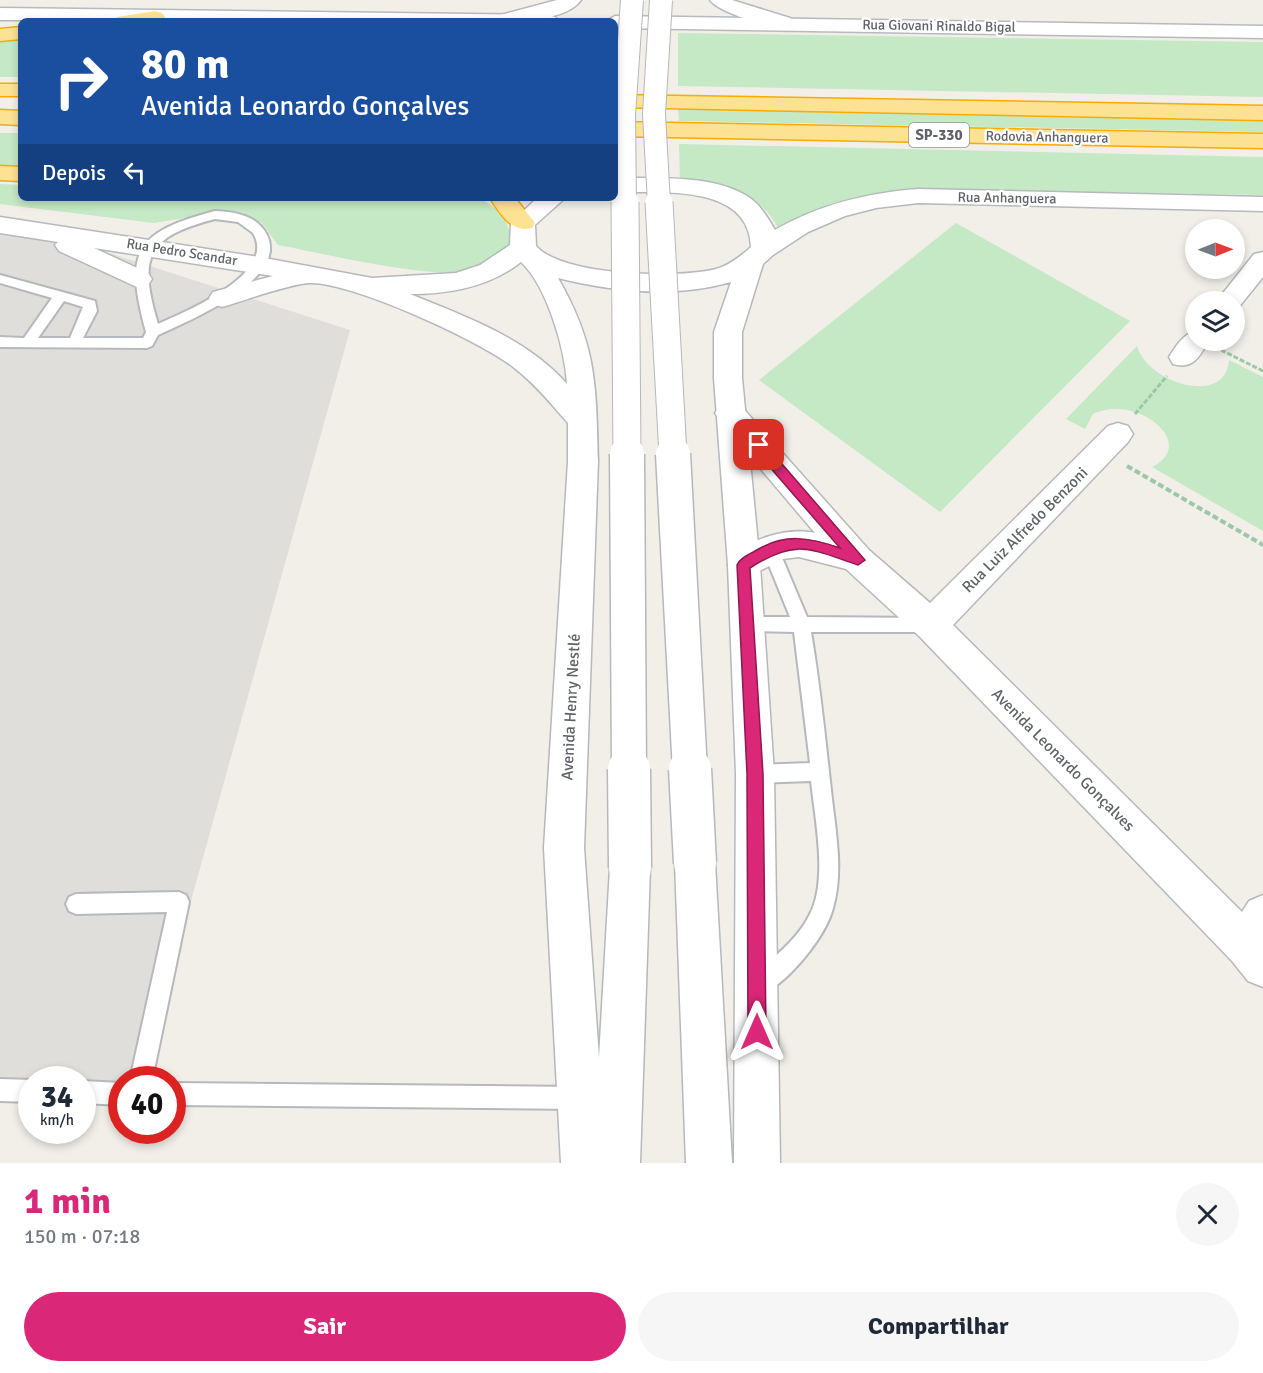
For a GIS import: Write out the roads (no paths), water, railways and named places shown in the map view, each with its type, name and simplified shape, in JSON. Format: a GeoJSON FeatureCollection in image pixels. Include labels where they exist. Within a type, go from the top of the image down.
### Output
{"type":"FeatureCollection","features":[{"type":"Feature","properties":{"kind":"highway"},"geometry":{"type":"LineString","coordinates":[[147,18],[155,17]]}},
{"type":"Feature","properties":{"kind":"highway"},"geometry":{"type":"LineString","coordinates":[[0,35],[18,33]]}},
{"type":"Feature","properties":{"kind":"highway"},"geometry":{"type":"LineString","coordinates":[[0,90],[18,90]]}},
{"type":"Feature","properties":{"kind":"highway","name":"Rodovia Anhanguera"},"geometry":{"type":"LineString","coordinates":[[618,101],[1263,113]]}},
{"type":"Feature","properties":{"kind":"highway"},"geometry":{"type":"LineString","coordinates":[[0,117],[18,118]]}},
{"type":"Feature","properties":{"kind":"highway","name":"Rodovia Anhanguera"},"geometry":{"type":"LineString","coordinates":[[618,129],[1263,141]]}},
{"type":"Feature","properties":{"kind":"highway"},"geometry":{"type":"LineString","coordinates":[[0,173],[18,174]]}},
{"type":"Feature","properties":{"kind":"highway"},"geometry":{"type":"LineString","coordinates":[[504,201],[527,244]]}},
{"type":"Feature","properties":{"kind":"street"},"geometry":{"type":"LineString","coordinates":[[513,18],[556,8],[571,0]]}},
{"type":"Feature","properties":{"kind":"street"},"geometry":{"type":"LineString","coordinates":[[617,1163],[630,868],[624,115],[632,0]]}},
{"type":"Feature","properties":{"kind":"street"},"geometry":{"type":"LineString","coordinates":[[661,0],[654,114],[709,1163]]}},
{"type":"Feature","properties":{"kind":"street"},"geometry":{"type":"LineString","coordinates":[[720,0],[727,6],[783,22]]}},
{"type":"Feature","properties":{"kind":"street"},"geometry":{"type":"LineString","coordinates":[[0,14],[241,18]]}},
{"type":"Feature","properties":{"kind":"street","name":"Rua Giovani Rinaldo Bigal"},"geometry":{"type":"LineString","coordinates":[[618,22],[783,22],[1263,32]]}},
{"type":"Feature","properties":{"kind":"street"},"geometry":{"type":"LineString","coordinates":[[618,185],[696,188],[726,196],[747,208],[763,230],[757,257],[728,332],[730,413],[757,556],[746,624],[755,774],[757,1163]]}},
{"type":"Feature","properties":{"kind":"street","name":"Rua Anhanguera"},"geometry":{"type":"LineString","coordinates":[[527,244],[603,279],[652,282],[721,277],[757,257],[786,232],[817,216],[884,198],[918,196],[1263,204]]}},
{"type":"Feature","properties":{"kind":"street","name":"Rua Pedro Scandar"},"geometry":{"type":"LineString","coordinates":[[364,285],[432,285],[470,281],[502,266],[527,244],[541,206],[548,201]]}},
{"type":"Feature","properties":{"kind":"street","name":"Rua Pedro Scandar"},"geometry":{"type":"LineString","coordinates":[[0,225],[259,265],[364,285],[458,324],[525,362],[548,381],[581,419]]}},
{"type":"Feature","properties":{"kind":"street"},"geometry":{"type":"LineString","coordinates":[[37,230],[139,279]]}},
{"type":"Feature","properties":{"kind":"street","name":"Avenida Henry Nestlé"},"geometry":{"type":"LineString","coordinates":[[527,244],[567,322],[577,351],[583,461],[564,848],[584,1163]]}},
{"type":"Feature","properties":{"kind":"street"},"geometry":{"type":"LineString","coordinates":[[1238,291],[1263,261]]}},
{"type":"Feature","properties":{"kind":"street"},"geometry":{"type":"LineString","coordinates":[[222,298],[313,274]]}},
{"type":"Feature","properties":{"kind":"street","name":"Avenida Leonardo Gonçalves"},"geometry":{"type":"LineString","coordinates":[[730,413],[858,560],[931,626],[1258,942]]}},
{"type":"Feature","properties":{"kind":"street","name":"Rua Luiz Alfredo Benzoni"},"geometry":{"type":"LineString","coordinates":[[931,626],[1111,443]]}},
{"type":"Feature","properties":{"kind":"street","name":"Avenida Leonardo Gonçalves"},"geometry":{"type":"LineString","coordinates":[[757,556],[794,542],[817,546],[858,560]]}},
{"type":"Feature","properties":{"kind":"lane"},"geometry":{"type":"LineString","coordinates":[[0,342],[147,343],[153,332],[222,298],[247,279],[259,265],[265,243],[259,231],[248,221],[233,216],[215,215],[192,220],[160,234],[148,247],[139,279],[153,332]]}},
{"type":"Feature","properties":{"kind":"lane"},"geometry":{"type":"LineString","coordinates":[[0,279],[90,304],[90,311],[74,343]]}},
{"type":"Feature","properties":{"kind":"lane"},"geometry":{"type":"LineString","coordinates":[[28,343],[60,294]]}},
{"type":"Feature","properties":{"kind":"lane"},"geometry":{"type":"LineString","coordinates":[[757,556],[801,624],[809,672],[820,772],[828,871],[823,910],[805,939],[757,988]]}},
{"type":"Feature","properties":{"kind":"lane"},"geometry":{"type":"LineString","coordinates":[[746,624],[931,626]]}},
{"type":"Feature","properties":{"kind":"lane"},"geometry":{"type":"LineString","coordinates":[[755,774],[820,772]]}},
{"type":"Feature","properties":{"kind":"lane"},"geometry":{"type":"LineString","coordinates":[[76,904],[179,902],[144,1066]]}},
{"type":"Feature","properties":{"kind":"lane"},"geometry":{"type":"LineString","coordinates":[[0,1090],[18,1091]]}},
{"type":"Feature","properties":{"kind":"lane"},"geometry":{"type":"LineString","coordinates":[[186,1094],[580,1098]]}}]}
